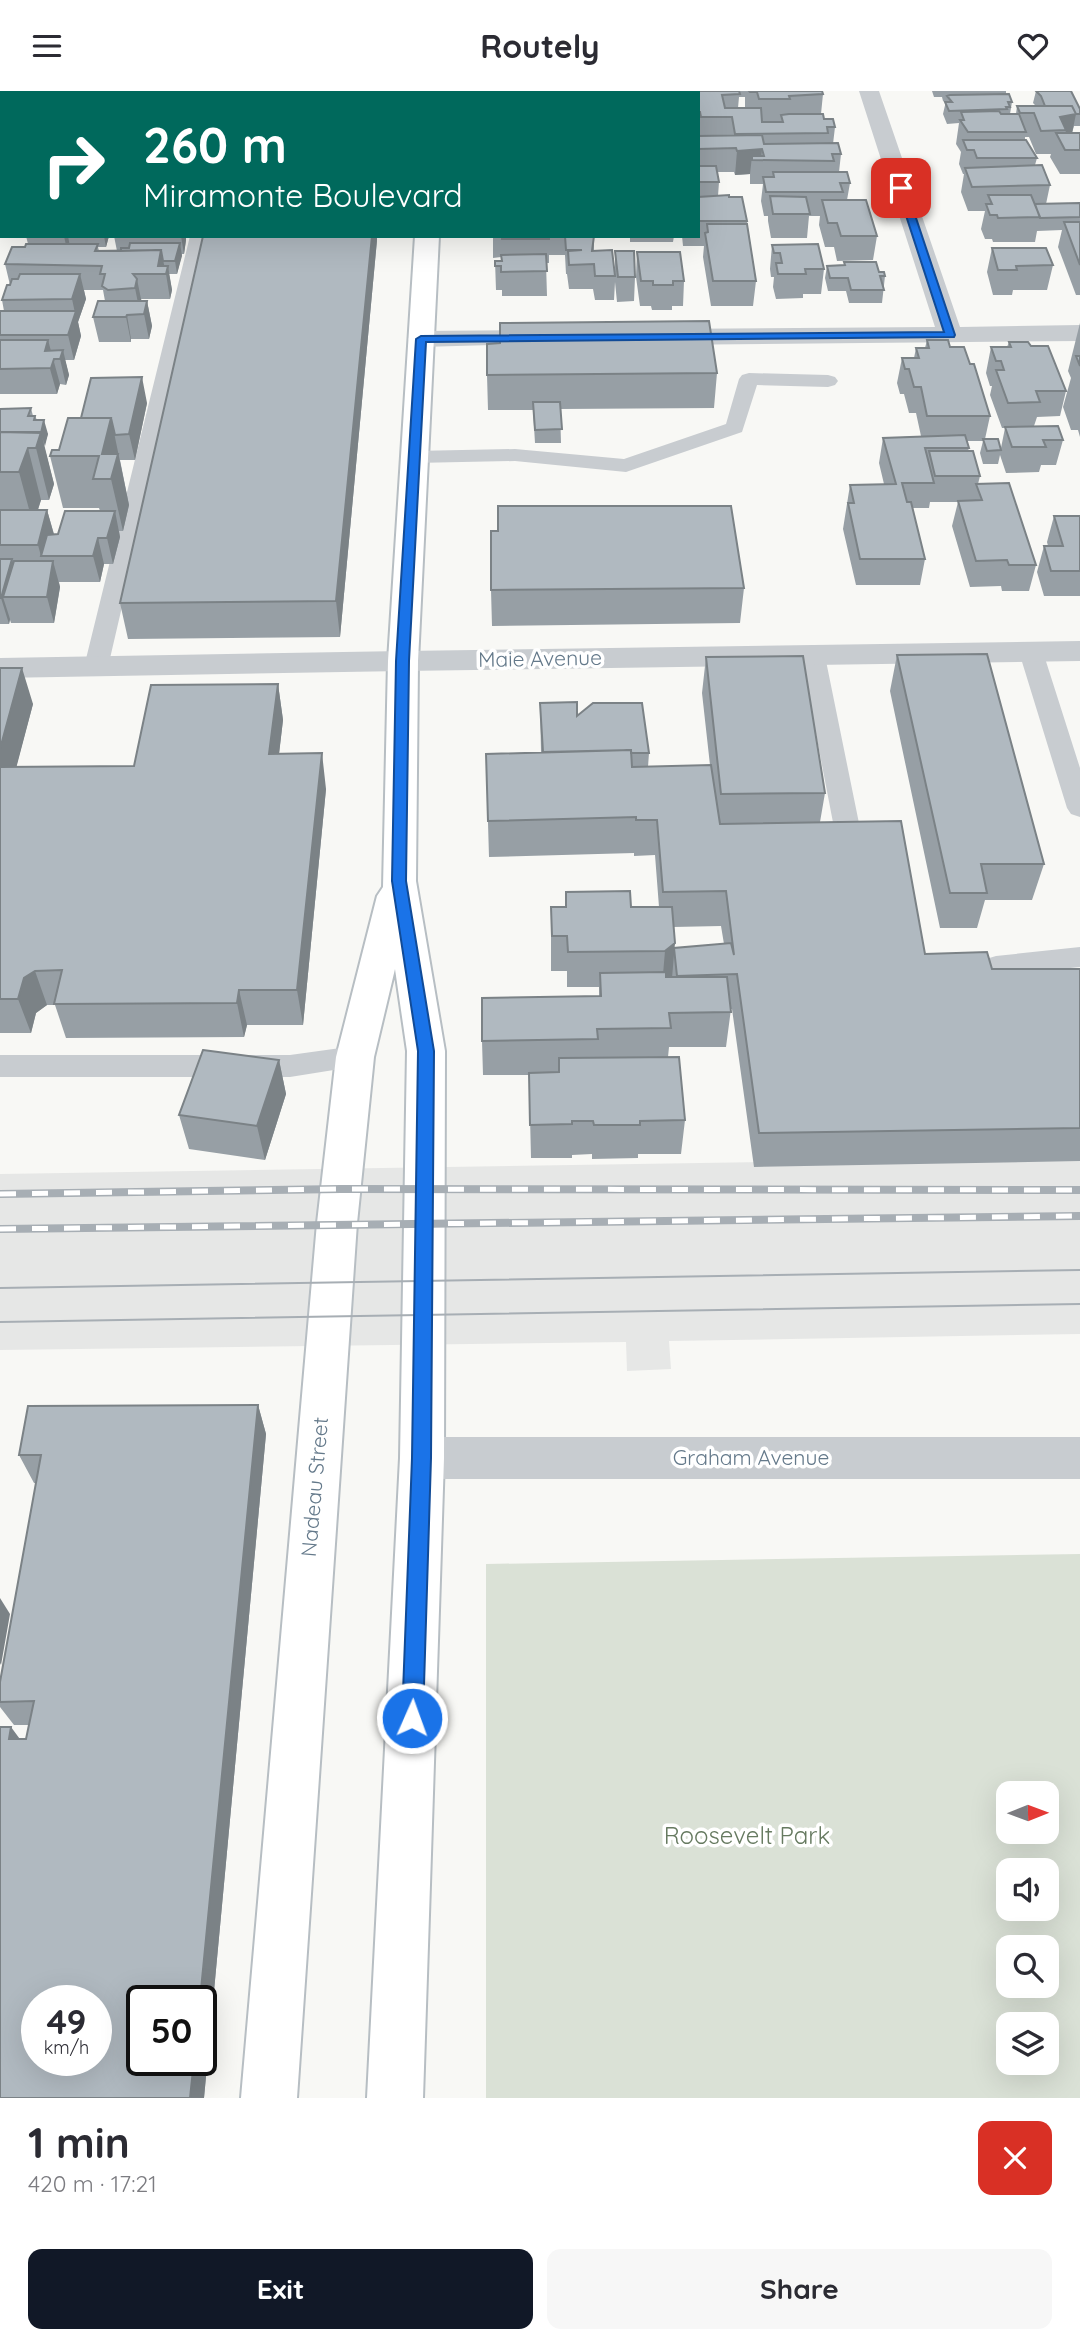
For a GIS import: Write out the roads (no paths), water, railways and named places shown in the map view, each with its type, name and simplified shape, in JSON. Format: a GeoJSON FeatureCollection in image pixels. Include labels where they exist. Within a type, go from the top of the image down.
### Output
{"type":"FeatureCollection","features":[{"type":"Feature","properties":{"kind":"main road","name":"Nadeau Street"},"geometry":{"type":"LineString","coordinates":[[395,2098],[422,1458],[426,1051],[399,881],[403,661],[427,238]]}},
{"type":"Feature","properties":{"kind":"main road","name":"Nadeau Street"},"geometry":{"type":"LineString","coordinates":[[269,2098],[337,1223],[355,1057],[399,881]]}},
{"type":"Feature","properties":{"kind":"street"},"geometry":{"type":"LineString","coordinates":[[869,91],[950,335]]}},
{"type":"Feature","properties":{"kind":"street"},"geometry":{"type":"LineString","coordinates":[[630,337],[1080,333]]}},
{"type":"Feature","properties":{"kind":"street"},"geometry":{"type":"LineString","coordinates":[[421,339],[574,338]]}},
{"type":"Feature","properties":{"kind":"street","name":"Maie Avenue"},"geometry":{"type":"LineString","coordinates":[[0,668],[1080,651]]}},
{"type":"Feature","properties":{"kind":"street","name":"Graham Avenue"},"geometry":{"type":"LineString","coordinates":[[422,1458],[1080,1458]]}},
{"type":"Feature","properties":{"kind":"lane"},"geometry":{"type":"LineString","coordinates":[[96,667],[199,238]]}},
{"type":"Feature","properties":{"kind":"lane"},"geometry":{"type":"LineString","coordinates":[[414,457],[515,455],[626,466],[735,428],[749,379],[828,381]]}},
{"type":"Feature","properties":{"kind":"lane"},"geometry":{"type":"LineString","coordinates":[[1031,652],[1080,808]]}},
{"type":"Feature","properties":{"kind":"lane"},"geometry":{"type":"LineString","coordinates":[[813,656],[849,838]]}},
{"type":"Feature","properties":{"kind":"lane"},"geometry":{"type":"LineString","coordinates":[[996,966],[1080,957]]}},
{"type":"Feature","properties":{"kind":"lane"},"geometry":{"type":"LineString","coordinates":[[0,1066],[290,1066],[355,1057]]}},
{"type":"Feature","properties":{"kind":"tram line"},"geometry":{"type":"LineString","coordinates":[[0,1288],[1080,1270]]}},
{"type":"Feature","properties":{"kind":"tram line"},"geometry":{"type":"LineString","coordinates":[[0,1322],[1080,1304]]}},
{"type":"Feature","properties":{"kind":"railway"},"geometry":{"type":"LineString","coordinates":[[0,1194],[341,1189],[1080,1190]]}},
{"type":"Feature","properties":{"kind":"railway"},"geometry":{"type":"LineString","coordinates":[[0,1229],[1080,1216]]}},
{"type":"Feature","properties":{"kind":"park label","name":"Roosevelt Park"},"geometry":{"type":"Point","coordinates":[747,1836]}}]}
